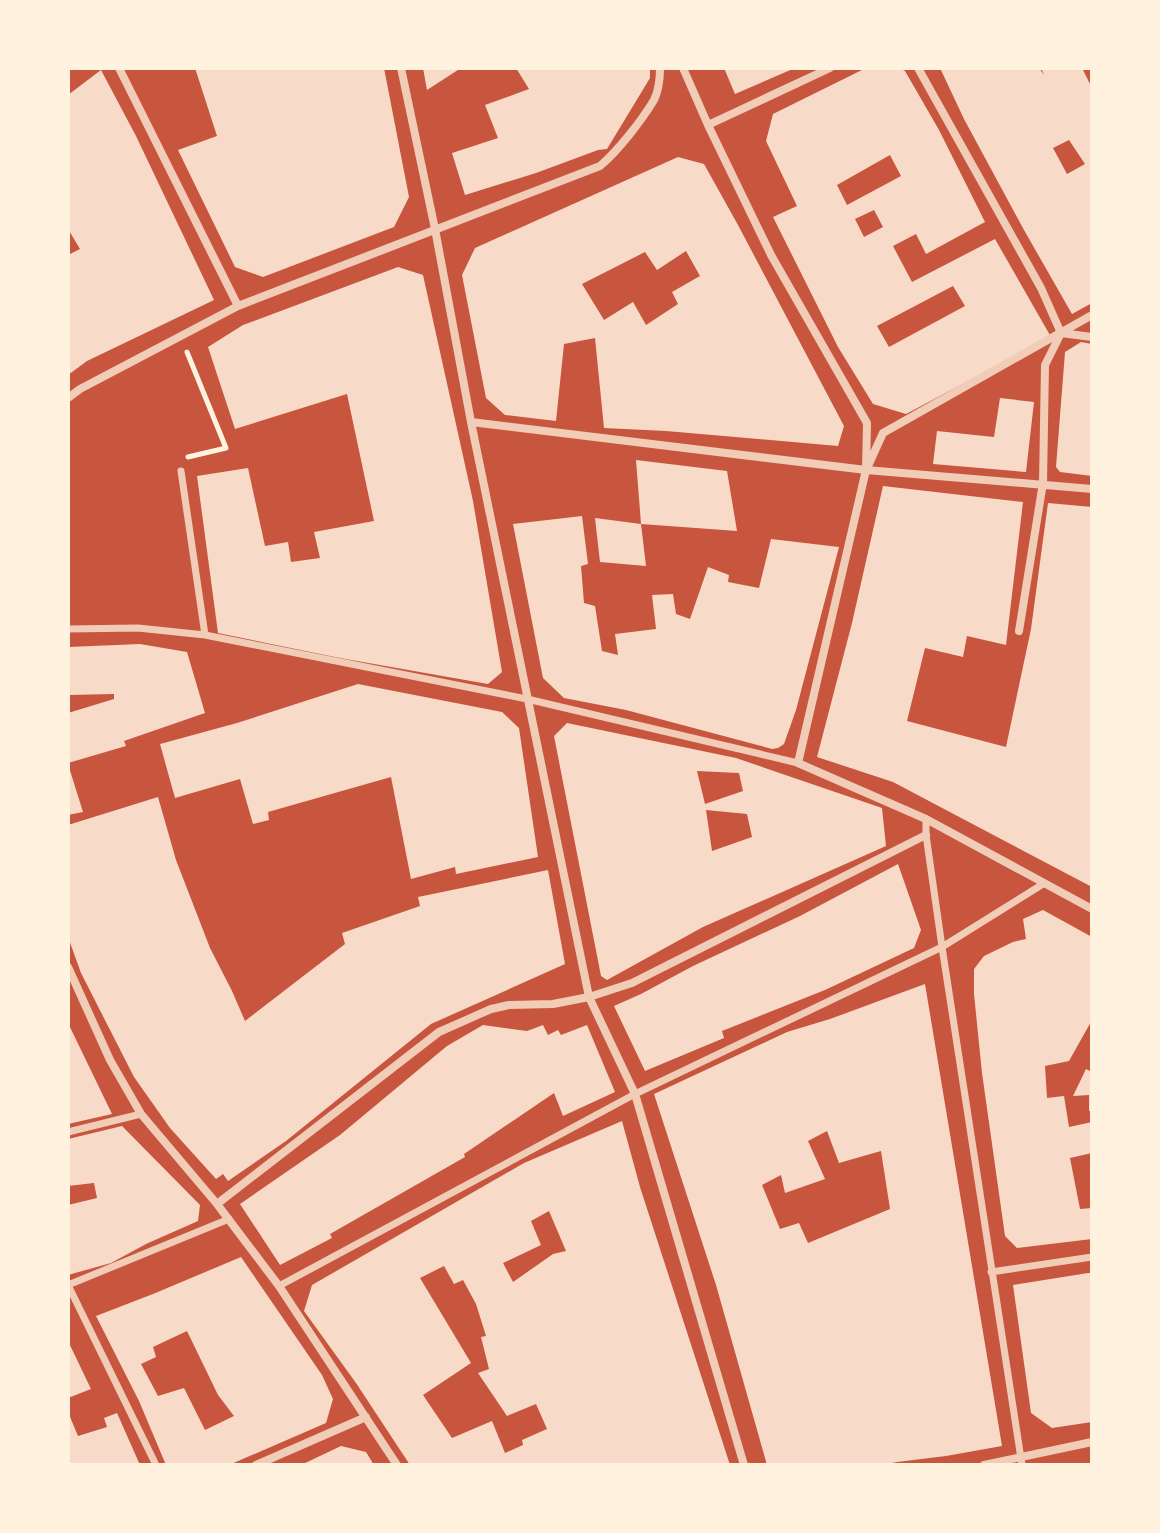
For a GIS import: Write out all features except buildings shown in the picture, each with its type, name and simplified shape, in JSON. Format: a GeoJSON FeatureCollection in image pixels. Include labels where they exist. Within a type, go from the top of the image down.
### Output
{"type":"FeatureCollection","features":[{"type":"Feature","properties":{"kind":"street"},"geometry":{"type":"LineString","coordinates":[[119,68],[238,306]]}},
{"type":"Feature","properties":{"kind":"street"},"geometry":{"type":"LineString","coordinates":[[401,68],[589,997],[635,1094],[744,1465]]}},
{"type":"Feature","properties":{"kind":"street"},"geometry":{"type":"LineString","coordinates":[[68,398],[238,306],[600,166],[615,153],[655,99],[660,68]]}},
{"type":"Feature","properties":{"kind":"street"},"geometry":{"type":"LineString","coordinates":[[683,68],[771,255],[867,423],[866,470]]}},
{"type":"Feature","properties":{"kind":"street"},"geometry":{"type":"LineString","coordinates":[[708,125],[830,68]]}},
{"type":"Feature","properties":{"kind":"street"},"geometry":{"type":"LineString","coordinates":[[918,68],[1041,288],[1061,333]]}},
{"type":"Feature","properties":{"kind":"street"},"geometry":{"type":"LineString","coordinates":[[798,763],[866,470],[883,433],[1092,315]]}},
{"type":"Feature","properties":{"kind":"street"},"geometry":{"type":"LineString","coordinates":[[1061,333],[1092,337]]}},
{"type":"Feature","properties":{"kind":"street"},"geometry":{"type":"LineString","coordinates":[[1019,631],[1043,483],[1045,365],[1061,333]]}},
{"type":"Feature","properties":{"kind":"street"},"geometry":{"type":"LineString","coordinates":[[471,422],[866,470],[1092,489]]}},
{"type":"Feature","properties":{"kind":"street"},"geometry":{"type":"LineString","coordinates":[[181,471],[205,635]]}},
{"type":"Feature","properties":{"kind":"street"},"geometry":{"type":"LineString","coordinates":[[68,629],[138,628],[205,635],[527,699],[798,763],[926,819],[1092,909]]}},
{"type":"Feature","properties":{"kind":"street"},"geometry":{"type":"LineString","coordinates":[[926,819],[942,947],[1021,1461]]}},
{"type":"Feature","properties":{"kind":"street"},"geometry":{"type":"LineString","coordinates":[[217,1204],[439,1032],[491,1009],[509,1005],[553,1004],[589,997],[632,983],[926,835]]}},
{"type":"Feature","properties":{"kind":"street"},"geometry":{"type":"LineString","coordinates":[[279,1286],[635,1094],[942,947],[1043,884]]}},
{"type":"Feature","properties":{"kind":"street"},"geometry":{"type":"LineString","coordinates":[[68,967],[110,1060],[141,1114],[217,1204],[279,1286],[397,1465]]}},
{"type":"Feature","properties":{"kind":"street"},"geometry":{"type":"LineString","coordinates":[[68,1132],[141,1114]]}},
{"type":"Feature","properties":{"kind":"street"},"geometry":{"type":"LineString","coordinates":[[156,1465],[68,1285],[229,1219]]}},
{"type":"Feature","properties":{"kind":"street"},"geometry":{"type":"LineString","coordinates":[[991,1272],[1092,1257]]}},
{"type":"Feature","properties":{"kind":"street"},"geometry":{"type":"LineString","coordinates":[[256,1465],[366,1417]]}},
{"type":"Feature","properties":{"kind":"street"},"geometry":{"type":"LineString","coordinates":[[984,1465],[1021,1461],[1092,1442]]}},
{"type":"Feature","properties":{"kind":"path"},"geometry":{"type":"LineString","coordinates":[[181,336],[226,448],[179,459],[181,471]]}}]}
